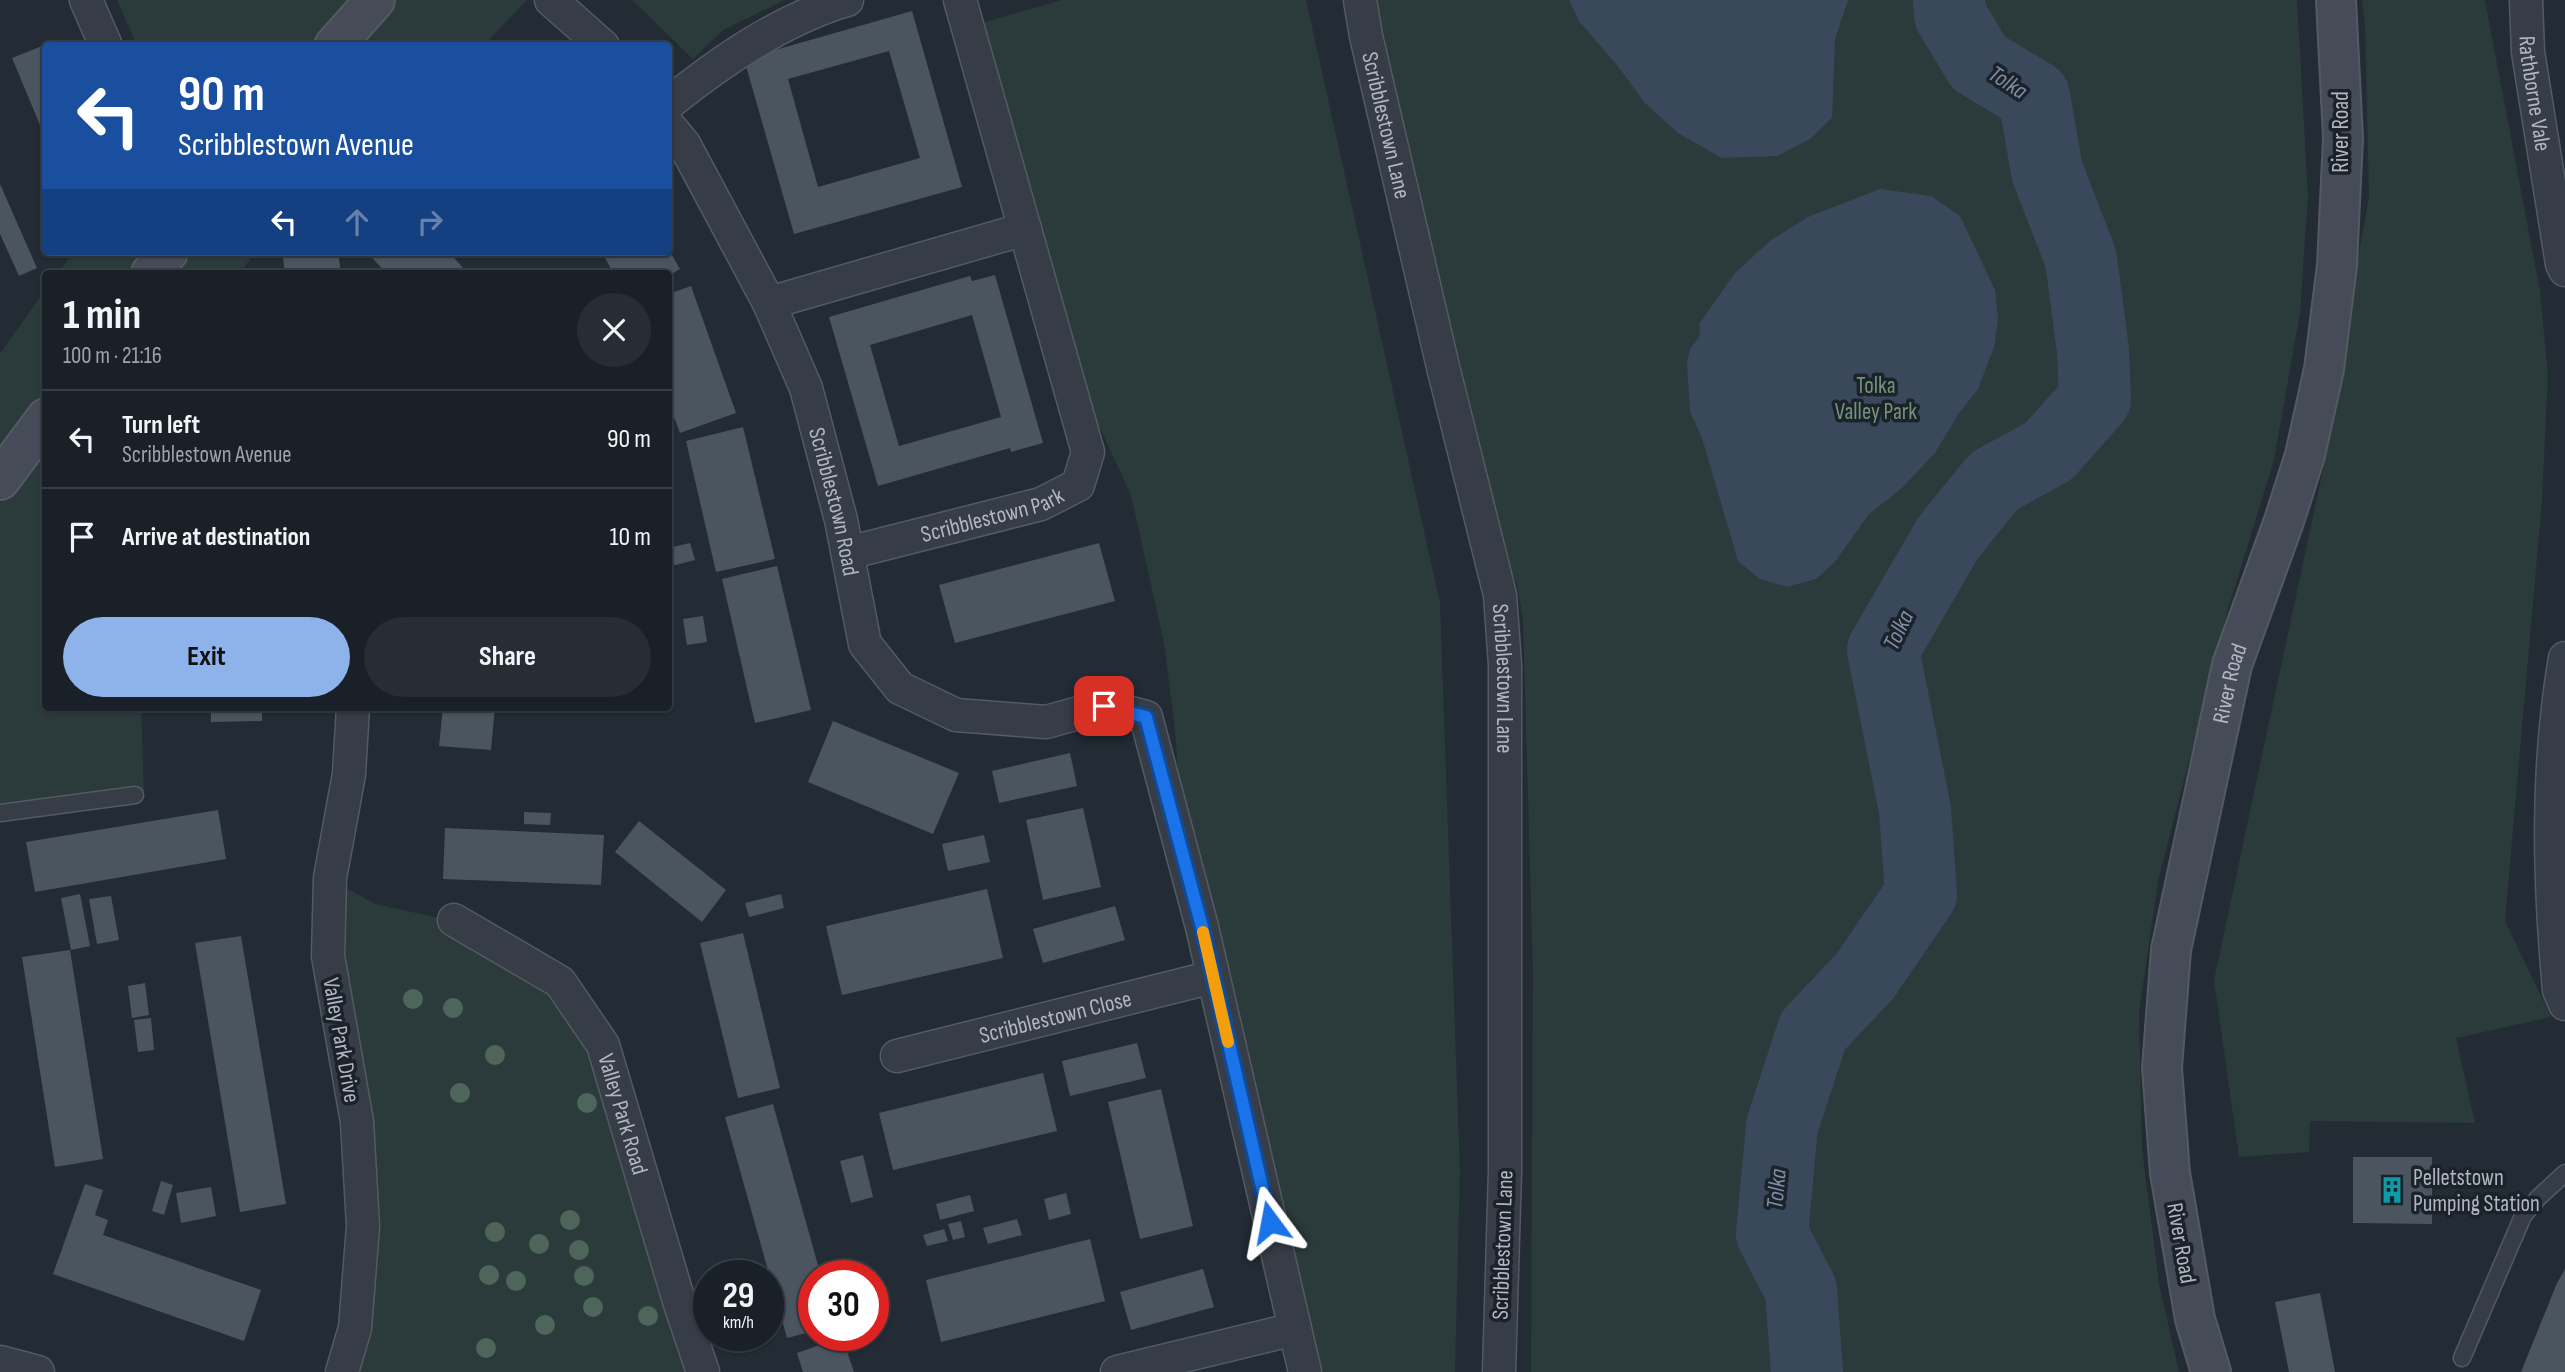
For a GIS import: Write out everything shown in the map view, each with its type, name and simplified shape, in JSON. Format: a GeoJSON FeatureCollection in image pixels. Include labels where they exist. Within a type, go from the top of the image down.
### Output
{"type":"FeatureCollection","features":[{"type":"Feature","properties":{"kind":"main road"},"geometry":{"type":"LineString","coordinates":[[338,42],[375,0]]}},
{"type":"Feature","properties":{"kind":"main road","name":"River Road"},"geometry":{"type":"LineString","coordinates":[[2211,1372],[2195,1319],[2170,1173],[2162,1068],[2171,950],[2232,665],[2305,455],[2324,369],[2336,265],[2343,138],[2336,0]]}},
{"type":"Feature","properties":{"kind":"main road"},"geometry":{"type":"LineString","coordinates":[[153,270],[165,256]]}},
{"type":"Feature","properties":{"kind":"main road"},"geometry":{"type":"LineString","coordinates":[[0,480],[42,423]]}},
{"type":"Feature","properties":{"kind":"street"},"geometry":{"type":"LineString","coordinates":[[86,0],[104,42]]}},
{"type":"Feature","properties":{"kind":"street"},"geometry":{"type":"LineString","coordinates":[[551,0],[598,42]]}},
{"type":"Feature","properties":{"kind":"street"},"geometry":{"type":"LineString","coordinates":[[672,101],[768,34],[848,0]]}},
{"type":"Feature","properties":{"kind":"street","name":"Scribblestown Park"},"geometry":{"type":"LineString","coordinates":[[848,553],[1041,504],[1078,485],[1088,452],[960,0]]}},
{"type":"Feature","properties":{"kind":"street","name":"Scribblestown Lane"},"geometry":{"type":"LineString","coordinates":[[1360,0],[1443,367],[1500,594],[1505,665],[1505,1171],[1499,1372]]}},
{"type":"Feature","properties":{"kind":"street","name":"Rathborne Vale"},"geometry":{"type":"LineString","coordinates":[[2526,0],[2528,52],[2565,270]]}},
{"type":"Feature","properties":{"kind":"street","name":"Scribblestown Road"},"geometry":{"type":"LineString","coordinates":[[672,130],[684,144],[768,303],[806,388],[848,553],[865,644],[900,688],[956,715],[1046,722],[1104,706],[1146,717],[1213,977]]}},
{"type":"Feature","properties":{"kind":"street"},"geometry":{"type":"LineString","coordinates":[[768,303],[1025,229]]}},
{"type":"Feature","properties":{"kind":"street"},"geometry":{"type":"LineString","coordinates":[[2565,658],[2561,723],[2552,771],[2551,898],[2559,990],[2565,1004]]}},
{"type":"Feature","properties":{"kind":"street","name":"Valley Park Drive"},"geometry":{"type":"LineString","coordinates":[[341,1372],[355,1328],[363,1226],[357,1122],[328,956],[330,878],[349,774],[353,711]]}},
{"type":"Feature","properties":{"kind":"street","name":"Valley Park Road"},"geometry":{"type":"LineString","coordinates":[[454,920],[560,982],[603,1045],[679,1301],[703,1372]]}},
{"type":"Feature","properties":{"kind":"street"},"geometry":{"type":"LineString","coordinates":[[1213,977],[1305,1372]]}},
{"type":"Feature","properties":{"kind":"street","name":"Scribblestown Close"},"geometry":{"type":"LineString","coordinates":[[897,1056],[1213,977]]}},
{"type":"Feature","properties":{"kind":"street"},"geometry":{"type":"LineString","coordinates":[[1117,1372],[1295,1329]]}},
{"type":"Feature","properties":{"kind":"street"},"geometry":{"type":"LineString","coordinates":[[0,1362],[38,1372]]}},
{"type":"Feature","properties":{"kind":"lane"},"geometry":{"type":"LineString","coordinates":[[0,813],[135,795]]}},
{"type":"Feature","properties":{"kind":"lane"},"geometry":{"type":"LineString","coordinates":[[2462,1358],[2523,1216],[2565,1173]]}},
{"type":"Feature","properties":{"kind":"green space"},"geometry":{"type":"Polygon","coordinates":[[[117,0],[383,0],[347,42],[136,42],[117,0]]]}},
{"type":"Feature","properties":{"kind":"green space"},"geometry":{"type":"Polygon","coordinates":[[[387,0],[527,0],[487,42],[351,42],[387,0]]]}},
{"type":"Feature","properties":{"kind":"green space"},"geometry":{"type":"Polygon","coordinates":[[[632,0],[785,0],[723,30],[693,59],[632,0]]]}},
{"type":"Feature","properties":{"kind":"green space"},"geometry":{"type":"Polygon","coordinates":[[[1062,0],[1306,0],[1440,603],[1460,1171],[1455,1372],[1306,1372],[1180,802],[1175,730],[1164,643],[1131,495],[1099,426],[1082,426],[975,25],[1062,0]]]}},
{"type":"Feature","properties":{"kind":"green space","name":"Tolka Valley Park"},"geometry":{"type":"Polygon","coordinates":[[[1377,0],[2297,0],[2308,196],[2300,313],[2274,460],[2229,606],[2158,881],[2139,1013],[2142,1149],[2159,1284],[2179,1372],[1531,1372],[1533,973],[1523,620],[1517,584],[1501,548],[1380,42],[1377,0]]]}},
{"type":"Feature","properties":{"kind":"green space"},"geometry":{"type":"Polygon","coordinates":[[[2362,0],[2485,0],[2540,292],[2548,375],[2542,500],[2505,921],[2551,1017],[2456,1038],[2475,1123],[2310,1121],[2309,1152],[2239,1157],[2214,980],[2339,395],[2342,343],[2369,197],[2362,0]]]}},
{"type":"Feature","properties":{"kind":"green space"},"geometry":{"type":"Polygon","coordinates":[[[71,256],[180,256],[169,270],[60,270],[71,256]]]}},
{"type":"Feature","properties":{"kind":"green space"},"geometry":{"type":"Polygon","coordinates":[[[183,256],[252,256],[242,270],[172,270],[183,256]]]}},
{"type":"Feature","properties":{"kind":"green space"},"geometry":{"type":"Polygon","coordinates":[[[42,294],[42,442],[0,499],[0,354],[42,294]]]}},
{"type":"Feature","properties":{"kind":"green space"},"geometry":{"type":"Polygon","coordinates":[[[42,445],[42,711],[141,711],[144,792],[0,812],[0,503],[42,445]]]}},
{"type":"Feature","properties":{"kind":"green space"},"geometry":{"type":"Polygon","coordinates":[[[330,879],[375,904],[453,921],[559,983],[603,1046],[693,1372],[343,1372],[357,1328],[330,879]]]}},
{"type":"Feature","properties":{"kind":"water"},"geometry":{"type":"Polygon","coordinates":[[[1569,0],[1848,0],[1835,39],[1832,118],[1810,139],[1777,156],[1722,158],[1678,133],[1645,103],[1579,21],[1569,0]]]}},
{"type":"Feature","properties":{"kind":"water"},"geometry":{"type":"Polygon","coordinates":[[[1880,189],[1931,196],[1960,216],[1995,290],[1998,319],[1994,347],[1978,389],[1959,413],[1935,453],[1902,488],[1869,514],[1834,563],[1816,579],[1787,587],[1760,579],[1738,561],[1702,438],[1690,411],[1687,363],[1690,349],[1700,336],[1699,324],[1735,273],[1771,240],[1808,217],[1880,189]]]}},
{"type":"Feature","properties":{"kind":"building"},"geometry":{"type":"Polygon","coordinates":[[[912,11],[962,187],[794,234],[744,59],[912,11]],[[889,51],[788,79],[818,187],[920,158],[889,51]]]}},
{"type":"Feature","properties":{"kind":"building"},"geometry":{"type":"Polygon","coordinates":[[[42,46],[42,130],[12,58],[42,46]]]}},
{"type":"Feature","properties":{"kind":"building"},"geometry":{"type":"Polygon","coordinates":[[[0,184],[37,268],[19,276],[0,234],[0,184]]]}},
{"type":"Feature","properties":{"kind":"building"},"geometry":{"type":"Polygon","coordinates":[[[672,255],[680,269],[672,274],[672,270],[611,270],[604,256],[672,255]]]}},
{"type":"Feature","properties":{"kind":"building"},"geometry":{"type":"Polygon","coordinates":[[[283,256],[339,256],[341,270],[285,270],[283,256]]]}},
{"type":"Feature","properties":{"kind":"building"},"geometry":{"type":"Polygon","coordinates":[[[371,256],[453,256],[464,269],[463,270],[383,270],[371,256]]]}},
{"type":"Feature","properties":{"kind":"building"},"geometry":{"type":"Polygon","coordinates":[[[995,275],[1043,443],[1011,452],[1010,448],[878,486],[829,317],[970,276],[972,281],[995,275]],[[972,315],[870,345],[899,446],[1001,417],[972,315]]]}},
{"type":"Feature","properties":{"kind":"building"},"geometry":{"type":"Polygon","coordinates":[[[691,286],[736,413],[680,433],[672,412],[672,293],[691,286]]]}},
{"type":"Feature","properties":{"kind":"building"},"geometry":{"type":"Polygon","coordinates":[[[743,427],[775,559],[716,572],[686,441],[743,427]]]}},
{"type":"Feature","properties":{"kind":"building"},"geometry":{"type":"Polygon","coordinates":[[[690,543],[695,560],[672,566],[672,547],[690,543]]]}},
{"type":"Feature","properties":{"kind":"building"},"geometry":{"type":"Polygon","coordinates":[[[1099,543],[1115,601],[955,643],[939,585],[1099,543]]]}},
{"type":"Feature","properties":{"kind":"building"},"geometry":{"type":"Polygon","coordinates":[[[777,566],[811,710],[755,723],[722,579],[777,566]]]}},
{"type":"Feature","properties":{"kind":"building"},"geometry":{"type":"Polygon","coordinates":[[[703,616],[707,642],[687,645],[683,619],[703,616]]]}},
{"type":"Feature","properties":{"kind":"building"},"geometry":{"type":"Polygon","coordinates":[[[211,711],[262,711],[262,721],[211,722],[211,711]]]}},
{"type":"Feature","properties":{"kind":"building"},"geometry":{"type":"Polygon","coordinates":[[[443,711],[495,711],[491,750],[439,746],[443,711]]]}},
{"type":"Feature","properties":{"kind":"building"},"geometry":{"type":"Polygon","coordinates":[[[833,721],[959,773],[933,834],[808,782],[833,721]]]}},
{"type":"Feature","properties":{"kind":"building"},"geometry":{"type":"Polygon","coordinates":[[[1070,753],[1077,786],[999,803],[992,771],[1070,753]]]}},
{"type":"Feature","properties":{"kind":"building"},"geometry":{"type":"Polygon","coordinates":[[[1083,808],[1101,887],[1043,900],[1026,820],[1083,808]]]}},
{"type":"Feature","properties":{"kind":"building"},"geometry":{"type":"Polygon","coordinates":[[[218,810],[226,859],[35,892],[26,842],[218,810]]]}},
{"type":"Feature","properties":{"kind":"building"},"geometry":{"type":"Polygon","coordinates":[[[524,812],[551,813],[550,825],[524,824],[524,812]]]}},
{"type":"Feature","properties":{"kind":"building"},"geometry":{"type":"Polygon","coordinates":[[[639,821],[726,890],[702,922],[615,852],[639,821]]]}},
{"type":"Feature","properties":{"kind":"building"},"geometry":{"type":"Polygon","coordinates":[[[445,828],[604,835],[601,885],[443,879],[445,828]]]}},
{"type":"Feature","properties":{"kind":"building"},"geometry":{"type":"Polygon","coordinates":[[[984,835],[990,862],[948,871],[942,844],[984,835]]]}},
{"type":"Feature","properties":{"kind":"building"},"geometry":{"type":"Polygon","coordinates":[[[987,889],[1003,958],[842,995],[826,926],[987,889]]]}},
{"type":"Feature","properties":{"kind":"building"},"geometry":{"type":"Polygon","coordinates":[[[80,894],[90,946],[71,950],[61,898],[80,894]]]}},
{"type":"Feature","properties":{"kind":"building"},"geometry":{"type":"Polygon","coordinates":[[[781,894],[784,908],[749,917],[745,903],[781,894]]]}},
{"type":"Feature","properties":{"kind":"building"},"geometry":{"type":"Polygon","coordinates":[[[111,896],[119,940],[97,944],[89,899],[111,896]]]}},
{"type":"Feature","properties":{"kind":"building"},"geometry":{"type":"Polygon","coordinates":[[[1115,906],[1125,940],[1043,963],[1033,929],[1115,906]]]}},
{"type":"Feature","properties":{"kind":"building"},"geometry":{"type":"Polygon","coordinates":[[[743,933],[780,1088],[738,1098],[700,943],[743,933]]]}},
{"type":"Feature","properties":{"kind":"building"},"geometry":{"type":"Polygon","coordinates":[[[241,936],[286,1204],[240,1212],[195,943],[241,936]]]}},
{"type":"Feature","properties":{"kind":"building"},"geometry":{"type":"Polygon","coordinates":[[[70,950],[103,1159],[55,1167],[22,957],[70,950]]]}},
{"type":"Feature","properties":{"kind":"building"},"geometry":{"type":"Polygon","coordinates":[[[145,983],[149,1015],[132,1018],[128,986],[145,983]]]}},
{"type":"Feature","properties":{"kind":"building"},"geometry":{"type":"Polygon","coordinates":[[[151,1018],[154,1050],[138,1052],[134,1020],[151,1018]]]}},
{"type":"Feature","properties":{"kind":"building"},"geometry":{"type":"Polygon","coordinates":[[[1137,1043],[1146,1078],[1070,1096],[1062,1061],[1137,1043]]]}},
{"type":"Feature","properties":{"kind":"building"},"geometry":{"type":"Polygon","coordinates":[[[1043,1073],[1057,1131],[893,1170],[879,1113],[1043,1073]]]}},
{"type":"Feature","properties":{"kind":"building"},"geometry":{"type":"Polygon","coordinates":[[[1161,1089],[1193,1226],[1140,1239],[1108,1102],[1161,1089]]]}},
{"type":"Feature","properties":{"kind":"building"},"geometry":{"type":"Polygon","coordinates":[[[773,1104],[817,1260],[798,1260],[798,1335],[787,1338],[784,1327],[784,1260],[765,1260],[725,1117],[773,1104]]]}},
{"type":"Feature","properties":{"kind":"building"},"geometry":{"type":"Polygon","coordinates":[[[863,1155],[873,1197],[851,1203],[840,1161],[863,1155]]]}},
{"type":"Feature","properties":{"kind":"building","name":"Pelletstown Pumping Station"},"geometry":{"type":"Polygon","coordinates":[[[2353,1157],[2432,1157],[2432,1224],[2353,1223],[2353,1157]]]}},
{"type":"Feature","properties":{"kind":"building"},"geometry":{"type":"Polygon","coordinates":[[[161,1181],[173,1185],[164,1215],[152,1211],[161,1181]]]}},
{"type":"Feature","properties":{"kind":"building"},"geometry":{"type":"Polygon","coordinates":[[[85,1184],[103,1190],[95,1215],[108,1220],[103,1235],[261,1290],[244,1341],[53,1274],[85,1184]]]}},
{"type":"Feature","properties":{"kind":"building"},"geometry":{"type":"Polygon","coordinates":[[[211,1187],[216,1216],[181,1223],[176,1193],[211,1187]]]}},
{"type":"Feature","properties":{"kind":"building"},"geometry":{"type":"Polygon","coordinates":[[[1066,1193],[1071,1214],[1049,1220],[1044,1199],[1066,1193]]]}},
{"type":"Feature","properties":{"kind":"building"},"geometry":{"type":"Polygon","coordinates":[[[970,1195],[974,1211],[940,1220],[936,1204],[970,1195]]]}},
{"type":"Feature","properties":{"kind":"building"},"geometry":{"type":"Polygon","coordinates":[[[1017,1219],[1022,1235],[988,1244],[983,1228],[1017,1219]]]}},
{"type":"Feature","properties":{"kind":"building"},"geometry":{"type":"Polygon","coordinates":[[[961,1221],[965,1237],[953,1240],[948,1224],[961,1221]]]}},
{"type":"Feature","properties":{"kind":"building"},"geometry":{"type":"Polygon","coordinates":[[[944,1229],[948,1241],[927,1246],[923,1235],[944,1229]]]}},
{"type":"Feature","properties":{"kind":"building"},"geometry":{"type":"Polygon","coordinates":[[[1090,1239],[1105,1301],[941,1342],[926,1280],[1090,1239]]]}},
{"type":"Feature","properties":{"kind":"building"},"geometry":{"type":"Polygon","coordinates":[[[1203,1269],[1214,1307],[1131,1330],[1120,1292],[1203,1269]]]}},
{"type":"Feature","properties":{"kind":"building"},"geometry":{"type":"Polygon","coordinates":[[[2565,1269],[2565,1372],[2521,1372],[2557,1283],[2565,1269]]]}},
{"type":"Feature","properties":{"kind":"building"},"geometry":{"type":"Polygon","coordinates":[[[2320,1293],[2335,1372],[2289,1372],[2275,1302],[2320,1293]]]}},
{"type":"Feature","properties":{"kind":"building"},"geometry":{"type":"Polygon","coordinates":[[[847,1351],[854,1372],[803,1372],[797,1353],[847,1351]]]}},
{"type":"Feature","properties":{"kind":"waterway","name":"Tolka"},"geometry":{"type":"LineString","coordinates":[[1807,1372],[1801,1290],[1772,1234],[1782,1126],[1813,1031],[1865,976],[1921,894],[1915,810],[1883,650],[1948,538],[1994,481],[2049,451],[2095,399],[2093,351],[2081,259],[2047,171],[2034,96],[1979,63],[1950,15],[1949,0]]}},
{"type":"Feature","properties":{"kind":"slow traffic"},"geometry":{"type":"LineString","coordinates":[[1203,932],[1228,1042]]}},
{"type":"Feature","properties":{"kind":"place","name":"Pelletstown Pumping Station"},"geometry":{"type":"Point","coordinates":[2392,1190]}},
{"type":"Feature","properties":{"kind":"route"},"geometry":{"type":"LineString","coordinates":[[1104,706],[1146,717],[1202,927],[1270,1222]]}}]}
